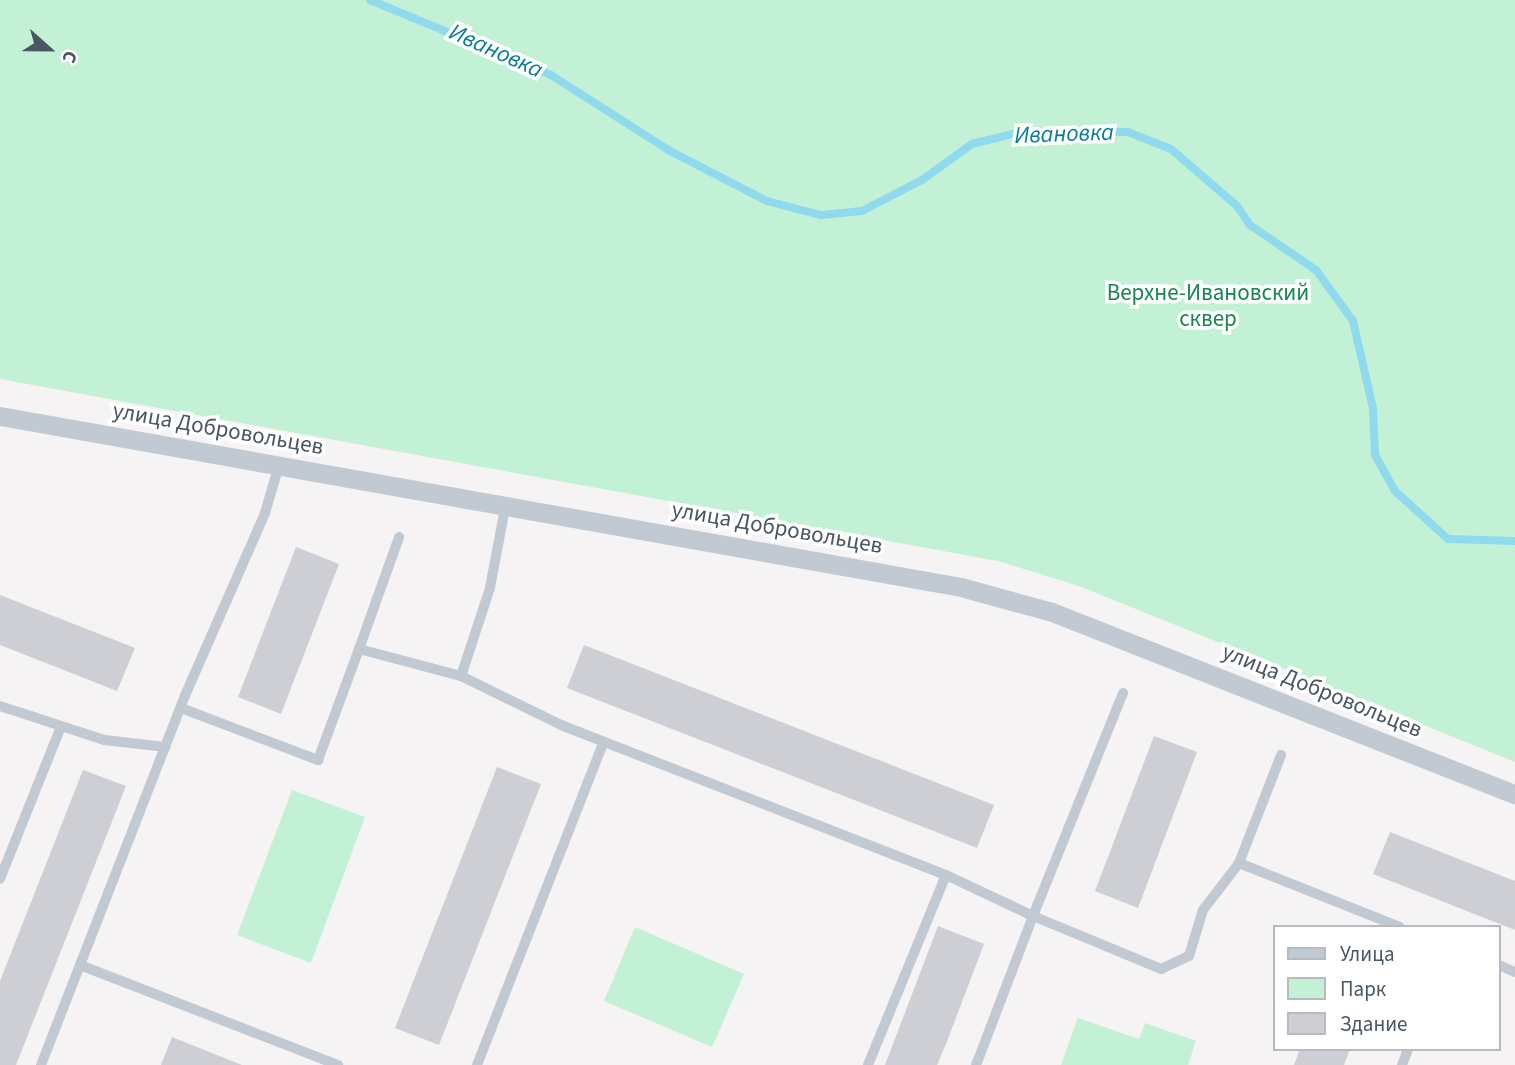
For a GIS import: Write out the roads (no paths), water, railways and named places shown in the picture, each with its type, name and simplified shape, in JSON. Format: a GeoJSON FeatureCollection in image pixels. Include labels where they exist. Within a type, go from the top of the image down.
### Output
{"type":"FeatureCollection","features":[{"type":"Feature","properties":{"kind":"street","name":"улица Добровольцев"},"geometry":{"type":"LineString","coordinates":[[0,416],[506,503],[961,587],[1052,612],[1515,794]]}},
{"type":"Feature","properties":{"kind":"lane"},"geometry":{"type":"LineString","coordinates":[[41,1065],[181,708],[265,513],[279,464]]}},
{"type":"Feature","properties":{"kind":"lane"},"geometry":{"type":"LineString","coordinates":[[461,676],[490,588],[506,503]]}},
{"type":"Feature","properties":{"kind":"lane"},"geometry":{"type":"LineString","coordinates":[[181,708],[318,760],[400,537]]}},
{"type":"Feature","properties":{"kind":"lane"},"geometry":{"type":"LineString","coordinates":[[359,649],[461,676],[490,695],[603,743],[946,875],[1033,916],[1161,969],[1177,966],[1189,956],[1203,910],[1239,863],[1281,755]]}},
{"type":"Feature","properties":{"kind":"lane"},"geometry":{"type":"LineString","coordinates":[[976,1065],[1123,693]]}},
{"type":"Feature","properties":{"kind":"lane"},"geometry":{"type":"LineString","coordinates":[[0,706],[60,729],[166,747]]}},
{"type":"Feature","properties":{"kind":"lane"},"geometry":{"type":"LineString","coordinates":[[0,878],[60,729]]}},
{"type":"Feature","properties":{"kind":"lane"},"geometry":{"type":"LineString","coordinates":[[477,1065],[603,743]]}},
{"type":"Feature","properties":{"kind":"lane"},"geometry":{"type":"LineString","coordinates":[[1239,863],[1395,925]]}},
{"type":"Feature","properties":{"kind":"lane"},"geometry":{"type":"LineString","coordinates":[[868,1065],[946,875]]}},
{"type":"Feature","properties":{"kind":"lane"},"geometry":{"type":"LineString","coordinates":[[80,965],[338,1065]]}},
{"type":"Feature","properties":{"kind":"waterway","name":"Ивановка"},"geometry":{"type":"LineString","coordinates":[[370,0],[551,75],[670,151],[767,201],[821,215],[862,211],[922,180],[972,144],[1020,132],[1128,132],[1171,149],[1237,206],[1250,225],[1316,270],[1353,321],[1373,408],[1375,455],[1395,491],[1448,539],[1515,541]]}},
{"type":"Feature","properties":{"kind":"park label","name":"Верхне-Ивановский сквер"},"geometry":{"type":"Point","coordinates":[1208,306]}}]}
